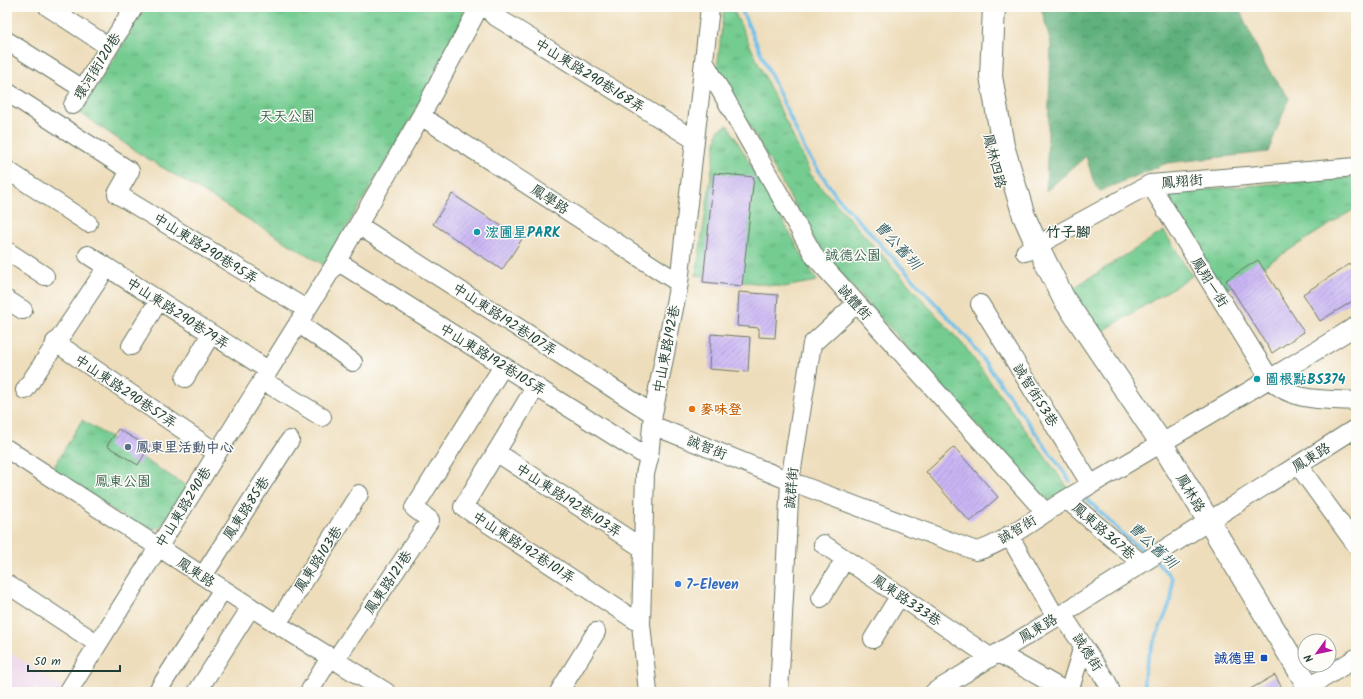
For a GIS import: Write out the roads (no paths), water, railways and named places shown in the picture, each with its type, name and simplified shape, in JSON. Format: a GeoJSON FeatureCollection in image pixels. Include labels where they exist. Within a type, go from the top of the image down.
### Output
{"type":"FeatureCollection","features":[{"type":"Feature","properties":{"kind":"main road","name":"鳳林四路"},"geometry":{"type":"LineString","coordinates":[[981,7],[977,79],[990,149],[1011,221],[1031,248],[1059,302]]}},
{"type":"Feature","properties":{"kind":"main road","name":"鳳林四路"},"geometry":{"type":"LineString","coordinates":[[994,7],[991,76],[1003,146],[1024,216],[1031,248]]}},
{"type":"Feature","properties":{"kind":"main road","name":"鳳林路"},"geometry":{"type":"LineString","coordinates":[[1059,302],[1155,448],[1304,691]]}},
{"type":"Feature","properties":{"kind":"street"},"geometry":{"type":"LineString","coordinates":[[48,7],[109,47]]}},
{"type":"Feature","properties":{"kind":"street","name":"環河街120巷"},"geometry":{"type":"LineString","coordinates":[[73,105],[134,7]]}},
{"type":"Feature","properties":{"kind":"street","name":"中山東路290巷"},"geometry":{"type":"LineString","coordinates":[[68,692],[337,261],[421,116],[479,7]]}},
{"type":"Feature","properties":{"kind":"street","name":"中山東路290巷168弄"},"geometry":{"type":"LineString","coordinates":[[488,7],[493,15],[696,140]]}},
{"type":"Feature","properties":{"kind":"street","name":"中山東路192巷"},"geometry":{"type":"LineString","coordinates":[[648,692],[642,624],[642,548],[645,474],[649,458],[652,419],[679,283],[705,63],[710,7]]}},
{"type":"Feature","properties":{"kind":"street"},"geometry":{"type":"LineString","coordinates":[[7,41],[83,89]]}},
{"type":"Feature","properties":{"kind":"street","name":"誠體街"},"geometry":{"type":"LineString","coordinates":[[705,63],[815,257],[1045,512]]}},
{"type":"Feature","properties":{"kind":"street","name":"中山東路290巷95弄"},"geometry":{"type":"LineString","coordinates":[[7,92],[130,172],[117,194],[302,316]]}},
{"type":"Feature","properties":{"kind":"street","name":"鳳學路"},"geometry":{"type":"LineString","coordinates":[[421,116],[679,283]]}},
{"type":"Feature","properties":{"kind":"street","name":"鳳翔街"},"geometry":{"type":"LineString","coordinates":[[1031,248],[1150,184],[1356,167]]}},
{"type":"Feature","properties":{"kind":"street"},"geometry":{"type":"LineString","coordinates":[[7,170],[88,223]]}},
{"type":"Feature","properties":{"kind":"street","name":"鳳翔一街"},"geometry":{"type":"LineString","coordinates":[[1150,184],[1270,379],[1278,388],[1288,394],[1308,399],[1356,401]]}},
{"type":"Feature","properties":{"kind":"street","name":"中山東路192巷107弄"},"geometry":{"type":"LineString","coordinates":[[358,224],[652,419]]}},
{"type":"Feature","properties":{"kind":"street"},"geometry":{"type":"LineString","coordinates":[[7,252],[45,276]]}},
{"type":"Feature","properties":{"kind":"street","name":"中山東路290巷79弄"},"geometry":{"type":"LineString","coordinates":[[88,255],[212,334],[322,417]]}},
{"type":"Feature","properties":{"kind":"street","name":"中山東路192巷105弄"},"geometry":{"type":"LineString","coordinates":[[337,261],[649,458]]}},
{"type":"Feature","properties":{"kind":"street"},"geometry":{"type":"LineString","coordinates":[[25,390],[55,342],[107,267]]}},
{"type":"Feature","properties":{"kind":"street"},"geometry":{"type":"LineString","coordinates":[[7,300],[23,310]]}},
{"type":"Feature","properties":{"kind":"street"},"geometry":{"type":"LineString","coordinates":[[131,346],[159,300]]}},
{"type":"Feature","properties":{"kind":"street","name":"誠群街"},"geometry":{"type":"LineString","coordinates":[[779,692],[790,480],[812,344],[856,304]]}},
{"type":"Feature","properties":{"kind":"street","name":"誠智街53巷"},"geometry":{"type":"LineString","coordinates":[[980,304],[1091,485]]}},
{"type":"Feature","properties":{"kind":"street"},"geometry":{"type":"LineString","coordinates":[[302,316],[353,362]]}},
{"type":"Feature","properties":{"kind":"street","name":"誠智街"},"geometry":{"type":"LineString","coordinates":[[652,419],[790,480],[970,550],[982,550],[1066,499],[1155,448],[1356,326]]}},
{"type":"Feature","properties":{"kind":"street"},"geometry":{"type":"LineString","coordinates":[[185,378],[212,334]]}},
{"type":"Feature","properties":{"kind":"street","name":"中山東路290巷57弄"},"geometry":{"type":"LineString","coordinates":[[55,342],[217,453]]}},
{"type":"Feature","properties":{"kind":"street","name":"鳳東路121巷"},"geometry":{"type":"LineString","coordinates":[[333,659],[430,520],[414,508],[503,366]]}},
{"type":"Feature","properties":{"kind":"street","name":"中山東路192巷101弄"},"geometry":{"type":"LineString","coordinates":[[536,386],[463,506],[642,624]]}},
{"type":"Feature","properties":{"kind":"street","name":"鳳東路"},"geometry":{"type":"LineString","coordinates":[[934,692],[1059,616],[1201,524],[1356,428]]}},
{"type":"Feature","properties":{"kind":"street","name":"鳳東路85巷"},"geometry":{"type":"LineString","coordinates":[[203,576],[290,440]]}},
{"type":"Feature","properties":{"kind":"street","name":"鳳東路"},"geometry":{"type":"LineString","coordinates":[[7,449],[276,624],[386,692]]}},
{"type":"Feature","properties":{"kind":"street","name":"中山東路192巷103弄"},"geometry":{"type":"LineString","coordinates":[[496,452],[642,548]]}},
{"type":"Feature","properties":{"kind":"street"},"geometry":{"type":"LineString","coordinates":[[1298,465],[1356,545]]}},
{"type":"Feature","properties":{"kind":"street","name":"鳳東路103巷"},"geometry":{"type":"LineString","coordinates":[[276,624],[360,494]]}},
{"type":"Feature","properties":{"kind":"street","name":"鳳東路367巷"},"geometry":{"type":"LineString","coordinates":[[1066,499],[1141,563]]}},
{"type":"Feature","properties":{"kind":"street","name":"誠德街"},"geometry":{"type":"LineString","coordinates":[[1009,535],[1059,616],[1083,646],[1107,682],[1111,692]]}},
{"type":"Feature","properties":{"kind":"street","name":"鳳東路333巷"},"geometry":{"type":"LineString","coordinates":[[823,544],[994,655],[1068,692]]}},
{"type":"Feature","properties":{"kind":"street"},"geometry":{"type":"LineString","coordinates":[[821,598],[845,559]]}},
{"type":"Feature","properties":{"kind":"street"},"geometry":{"type":"LineString","coordinates":[[7,584],[98,644]]}},
{"type":"Feature","properties":{"kind":"street"},"geometry":{"type":"LineString","coordinates":[[157,692],[223,589]]}},
{"type":"Feature","properties":{"kind":"street"},"geometry":{"type":"LineString","coordinates":[[873,639],[900,595]]}},
{"type":"Feature","properties":{"kind":"street"},"geometry":{"type":"LineString","coordinates":[[197,692],[251,607]]}},
{"type":"Feature","properties":{"kind":"street"},"geometry":{"type":"LineString","coordinates":[[559,692],[596,632]]}},
{"type":"Feature","properties":{"kind":"street"},"geometry":{"type":"LineString","coordinates":[[1068,692],[1083,646]]}},
{"type":"Feature","properties":{"kind":"street"},"geometry":{"type":"LineString","coordinates":[[1304,691],[1356,658]]}},
{"type":"Feature","properties":{"kind":"street"},"geometry":{"type":"LineString","coordinates":[[309,692],[333,659]]}},
{"type":"Feature","properties":{"kind":"waterway","name":"曹公舊圳"},"geometry":{"type":"LineString","coordinates":[[740,7],[806,152],[837,197],[970,341],[1070,481]]}},
{"type":"Feature","properties":{"kind":"waterway","name":"曹公舊圳"},"geometry":{"type":"LineString","coordinates":[[1084,496],[1130,541],[1147,553]]}},
{"type":"Feature","properties":{"kind":"waterway","name":"曹公舊圳"},"geometry":{"type":"LineString","coordinates":[[1146,692],[1144,683],[1148,659],[1152,646],[1168,610],[1172,595],[1172,578],[1156,561]]}},
{"type":"Feature","properties":{"kind":"place","name":"浤圃星PARK"},"geometry":{"type":"Point","coordinates":[477,232]}},
{"type":"Feature","properties":{"kind":"place","name":"圖根點BS374"},"geometry":{"type":"Point","coordinates":[1257,379]}},
{"type":"Feature","properties":{"kind":"place","name":"麥味登"},"geometry":{"type":"Point","coordinates":[692,409]}},
{"type":"Feature","properties":{"kind":"place","name":"鳳東里活動中心"},"geometry":{"type":"Point","coordinates":[128,447]}},
{"type":"Feature","properties":{"kind":"place","name":"7-Eleven"},"geometry":{"type":"Point","coordinates":[678,584]}},
{"type":"Feature","properties":{"kind":"place","name":"誠德里"},"geometry":{"type":"Point","coordinates":[1264,658]}},
{"type":"Feature","properties":{"kind":"district","name":"竹子腳"},"geometry":{"type":"Point","coordinates":[1068,232]}},
{"type":"Feature","properties":{"kind":"park label","name":"天天公園"},"geometry":{"type":"Point","coordinates":[287,116]}},
{"type":"Feature","properties":{"kind":"park label","name":"誠德公園"},"geometry":{"type":"Point","coordinates":[853,255]}},
{"type":"Feature","properties":{"kind":"park label","name":"鳳東公園"},"geometry":{"type":"Point","coordinates":[123,481]}}]}
